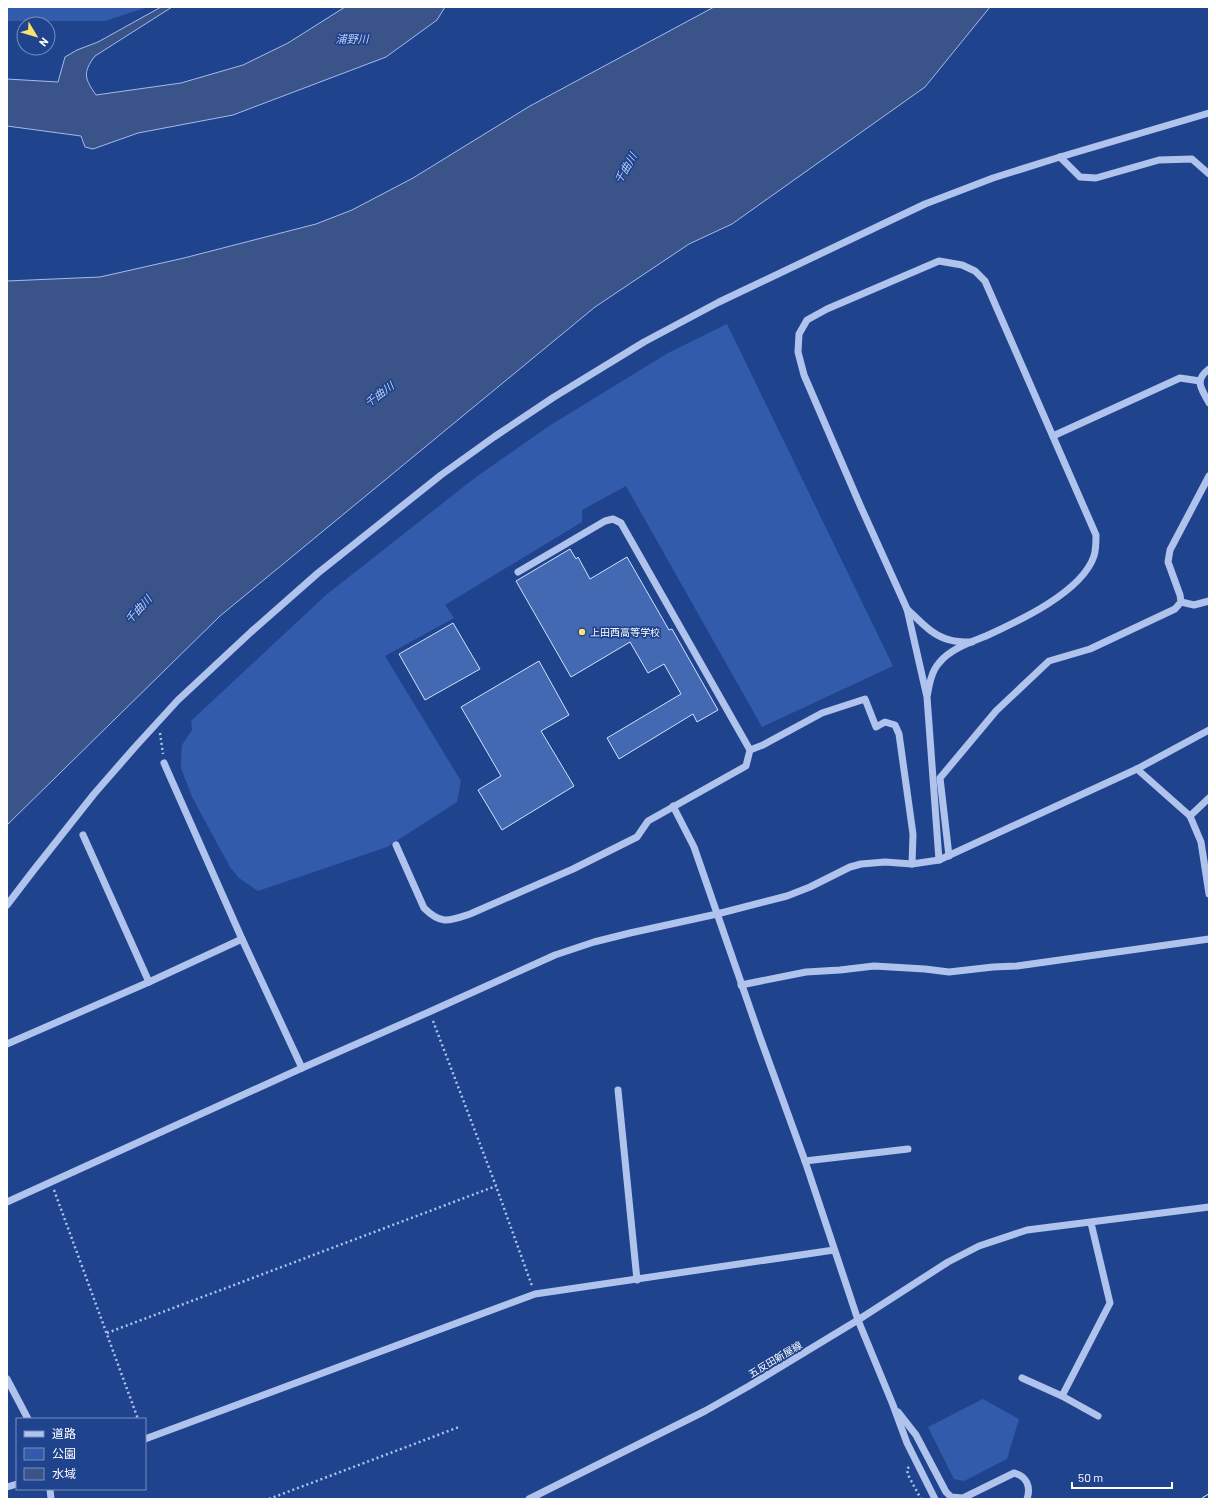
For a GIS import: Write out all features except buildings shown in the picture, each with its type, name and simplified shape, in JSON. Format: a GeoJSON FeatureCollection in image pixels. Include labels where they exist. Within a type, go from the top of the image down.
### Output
{"type":"FeatureCollection","features":[{"type":"Feature","properties":{"kind":"street"},"geometry":{"type":"LineString","coordinates":[[7,905],[94,794],[135,747],[184,695],[250,632],[318,573],[441,476],[494,437],[554,397],[644,342],[720,302],[832,247],[926,204],[993,178],[1209,114]]}},
{"type":"Feature","properties":{"kind":"street"},"geometry":{"type":"LineString","coordinates":[[1060,157],[1080,177],[1096,178],[1159,160],[1192,159],[1209,174]]}},
{"type":"Feature","properties":{"kind":"street"},"geometry":{"type":"LineString","coordinates":[[926,697],[931,678],[939,663],[949,654],[1011,625],[1063,595],[1088,569],[1095,556],[1096,535],[985,281],[974,270],[962,265],[939,261],[827,309],[807,320],[799,334],[798,352],[804,375],[907,609],[926,697],[939,860]]}},
{"type":"Feature","properties":{"kind":"street"},"geometry":{"type":"LineString","coordinates":[[1209,369],[1202,375],[1200,381],[1201,387],[1209,404]]}},
{"type":"Feature","properties":{"kind":"street"},"geometry":{"type":"LineString","coordinates":[[1053,436],[1180,378],[1200,381]]}},
{"type":"Feature","properties":{"kind":"street"},"geometry":{"type":"LineString","coordinates":[[949,856],[940,778],[996,711],[1049,661],[1090,649],[1175,609],[1181,602],[1180,595],[1168,562],[1170,550],[1209,476]]}},
{"type":"Feature","properties":{"kind":"street"},"geometry":{"type":"LineString","coordinates":[[396,845],[424,908],[430,914],[442,921],[453,919],[470,914],[573,869],[637,837],[648,821],[746,766],[750,750],[621,523],[614,519],[605,521],[518,572]]}},
{"type":"Feature","properties":{"kind":"street"},"geometry":{"type":"LineString","coordinates":[[1181,602],[1194,604],[1209,601]]}},
{"type":"Feature","properties":{"kind":"street"},"geometry":{"type":"LineString","coordinates":[[907,609],[930,631],[941,638],[951,641],[972,642]]}},
{"type":"Feature","properties":{"kind":"street"},"geometry":{"type":"LineString","coordinates":[[750,750],[763,745],[822,713],[865,699],[876,728],[885,722],[895,725],[899,734],[913,834],[912,864]]}},
{"type":"Feature","properties":{"kind":"street"},"geometry":{"type":"LineString","coordinates":[[7,1202],[555,955],[594,942],[788,896],[850,867],[860,864],[886,862],[912,864],[939,860],[1136,769],[1209,730]]}},
{"type":"Feature","properties":{"kind":"street"},"geometry":{"type":"LineString","coordinates":[[164,763],[242,939],[302,1068]]}},
{"type":"Feature","properties":{"kind":"street"},"geometry":{"type":"LineString","coordinates":[[1136,769],[1190,816],[1201,842],[1209,894]]}},
{"type":"Feature","properties":{"kind":"street"},"geometry":{"type":"LineString","coordinates":[[1190,816],[1209,798]]}},
{"type":"Feature","properties":{"kind":"street"},"geometry":{"type":"LineString","coordinates":[[673,806],[694,847],[741,985],[805,1162],[858,1320],[907,1443],[935,1499]]}},
{"type":"Feature","properties":{"kind":"street"},"geometry":{"type":"LineString","coordinates":[[83,835],[149,982]]}},
{"type":"Feature","properties":{"kind":"street"},"geometry":{"type":"LineString","coordinates":[[7,1044],[149,982],[242,939]]}},
{"type":"Feature","properties":{"kind":"street"},"geometry":{"type":"LineString","coordinates":[[741,985],[806,972],[874,966],[949,972],[1017,966],[1209,939]]}},
{"type":"Feature","properties":{"kind":"street"},"geometry":{"type":"LineString","coordinates":[[618,1090],[637,1280]]}},
{"type":"Feature","properties":{"kind":"street"},"geometry":{"type":"LineString","coordinates":[[805,1162],[908,1149]]}},
{"type":"Feature","properties":{"kind":"street","name":"五反田新屋線"},"geometry":{"type":"LineString","coordinates":[[529,1499],[704,1411],[749,1386],[979,1246],[1026,1230],[1209,1207]]}},
{"type":"Feature","properties":{"kind":"street"},"geometry":{"type":"LineString","coordinates":[[1062,1396],[1110,1303],[1091,1223]]}},
{"type":"Feature","properties":{"kind":"street"},"geometry":{"type":"LineString","coordinates":[[146,1439],[535,1294],[834,1250]]}},
{"type":"Feature","properties":{"kind":"street"},"geometry":{"type":"LineString","coordinates":[[1022,1378],[1062,1396],[1098,1416]]}},
{"type":"Feature","properties":{"kind":"street"},"geometry":{"type":"LineString","coordinates":[[7,1379],[27,1418]]}},
{"type":"Feature","properties":{"kind":"street"},"geometry":{"type":"LineString","coordinates":[[893,1405],[916,1435],[946,1492],[952,1497],[963,1498],[1014,1473],[1021,1475],[1025,1479],[1029,1492],[1027,1499]]}},
{"type":"Feature","properties":{"kind":"path"},"geometry":{"type":"LineString","coordinates":[[159,722],[164,763]]}},
{"type":"Feature","properties":{"kind":"path"},"geometry":{"type":"LineString","coordinates":[[429,1012],[496,1186],[535,1294]]}},
{"type":"Feature","properties":{"kind":"path"},"geometry":{"type":"LineString","coordinates":[[51,1182],[138,1418]]}},
{"type":"Feature","properties":{"kind":"path"},"geometry":{"type":"LineString","coordinates":[[107,1333],[496,1186]]}},
{"type":"Feature","properties":{"kind":"path"},"geometry":{"type":"LineString","coordinates":[[269,1499],[459,1427]]}},
{"type":"Feature","properties":{"kind":"path"},"geometry":{"type":"LineString","coordinates":[[910,1465],[907,1469],[908,1475],[921,1499]]}},
{"type":"Feature","properties":{"kind":"green space"},"geometry":{"type":"Polygon","coordinates":[[[7,7],[148,7],[105,21],[56,21],[56,16],[16,16],[16,21],[7,21],[7,7]]]}},
{"type":"Feature","properties":{"kind":"green space"},"geometry":{"type":"Polygon","coordinates":[[[727,324],[893,666],[762,727],[626,486],[582,510],[582,522],[445,605],[454,618],[385,656],[461,781],[457,802],[387,847],[258,891],[239,878],[230,867],[192,797],[181,768],[182,745],[192,730],[191,721],[326,595],[476,477],[549,426],[668,353],[727,324]]]}},
{"type":"Feature","properties":{"kind":"green space"},"geometry":{"type":"Polygon","coordinates":[[[983,1399],[1019,1419],[1007,1459],[964,1481],[954,1479],[928,1427],[983,1399]]]}},
{"type":"Feature","properties":{"kind":"water","name":"浦野川"},"geometry":{"type":"Polygon","coordinates":[[[161,7],[172,7],[95,56],[88,67],[86,76],[89,85],[96,95],[181,83],[243,65],[288,43],[345,7],[445,7],[437,20],[386,57],[233,115],[138,133],[93,149],[85,147],[81,136],[7,126],[7,79],[58,82],[65,57],[77,50],[98,42],[161,7]]]}},
{"type":"Feature","properties":{"kind":"water","name":"千曲川"},"geometry":{"type":"Polygon","coordinates":[[[714,7],[990,7],[925,87],[732,224],[689,244],[595,307],[220,616],[7,825],[7,281],[100,277],[184,258],[316,224],[352,210],[413,178],[530,106],[714,7]]]}},
{"type":"Feature","properties":{"kind":"railway"},"geometry":{"type":"LineString","coordinates":[[1204,1499],[1209,1496]]}},
{"type":"Feature","properties":{"kind":"place","name":"上田西高等学校"},"geometry":{"type":"Point","coordinates":[582,632]}}]}
